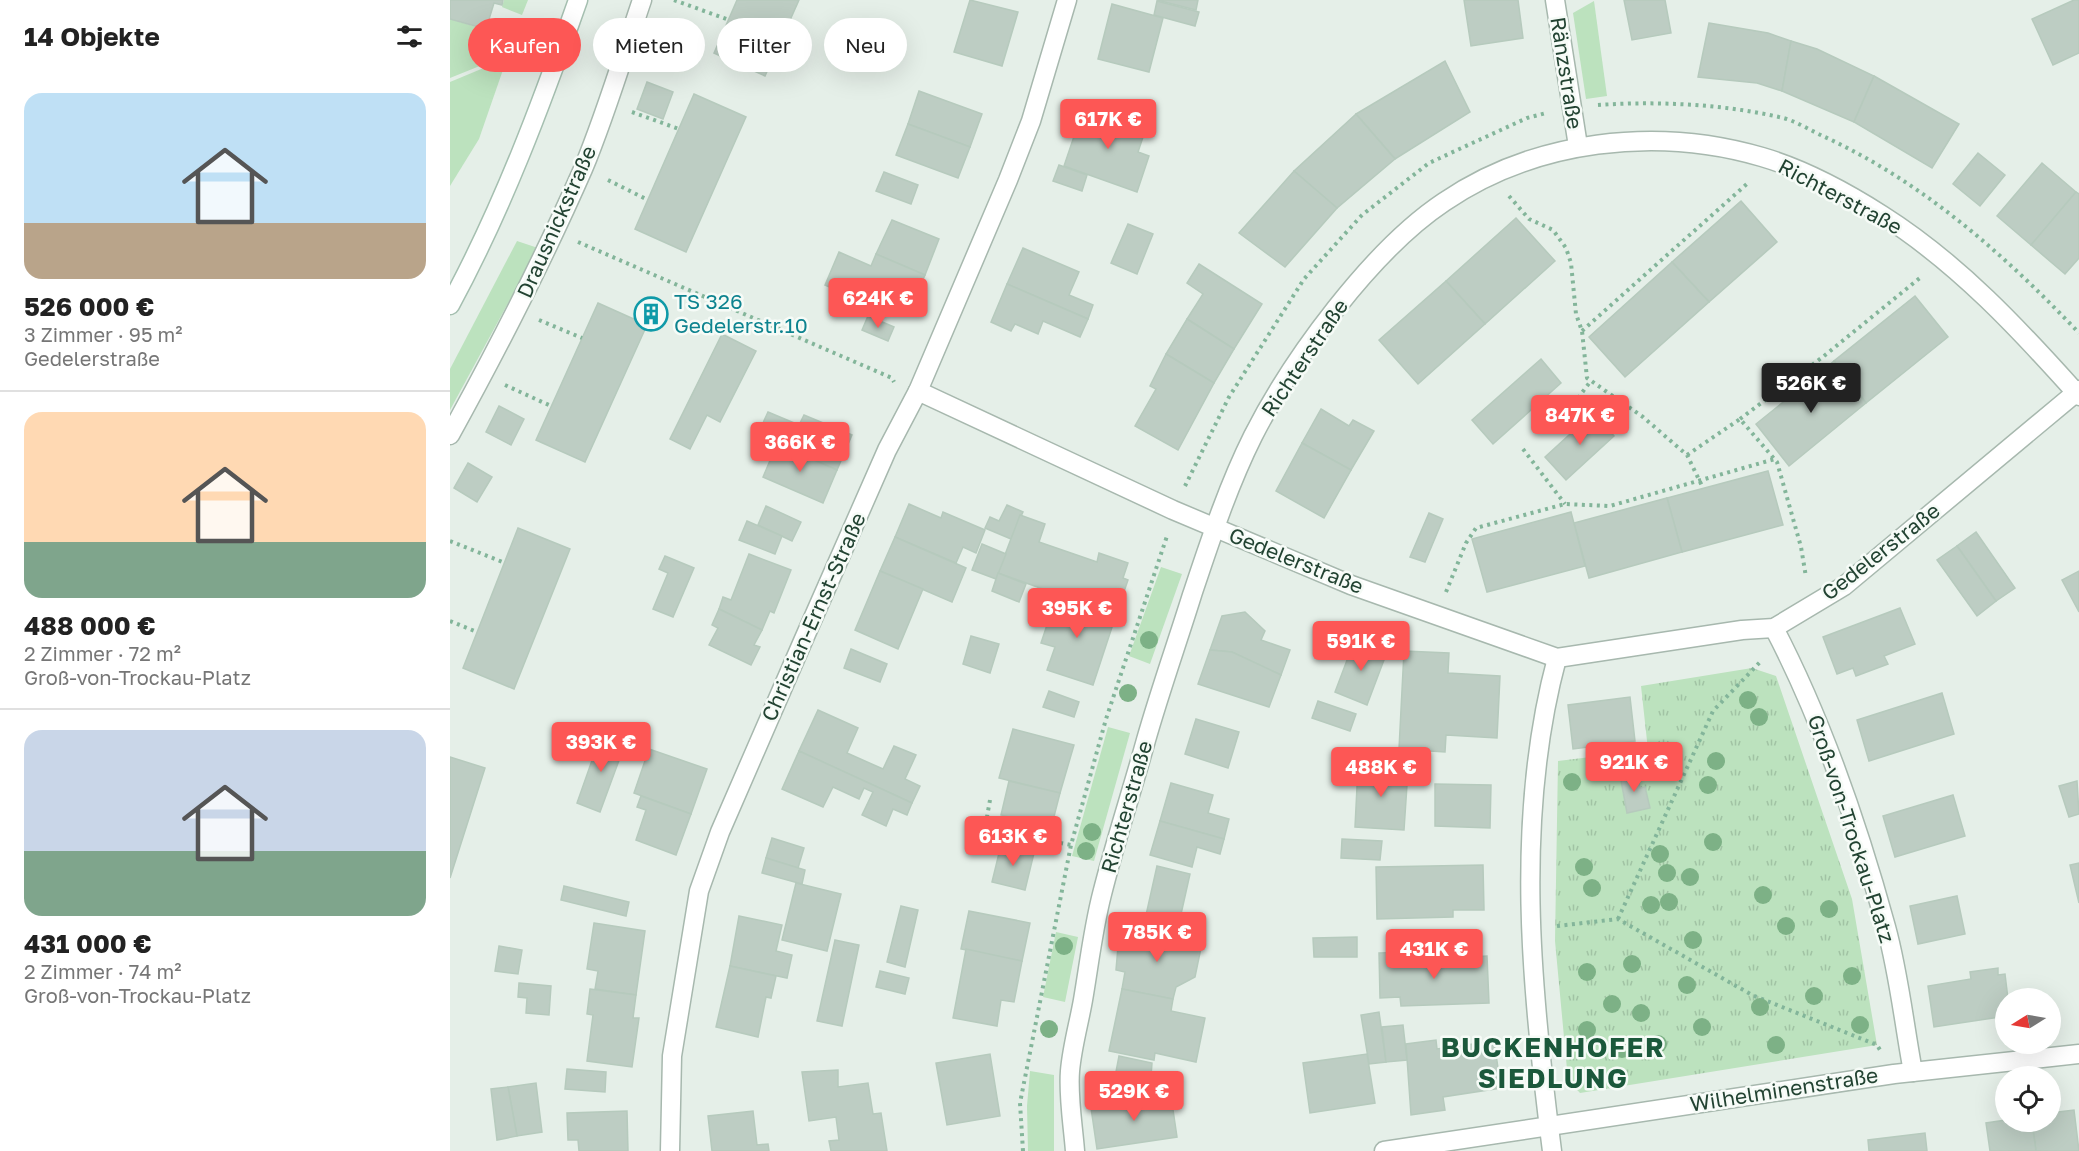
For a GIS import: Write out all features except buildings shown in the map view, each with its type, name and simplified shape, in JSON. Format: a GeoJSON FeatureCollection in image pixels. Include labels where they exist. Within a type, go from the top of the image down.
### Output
{"type":"FeatureCollection","features":[{"type":"Feature","properties":{"kind":"street"},"geometry":{"type":"LineString","coordinates":[[450,305],[508,188],[546,93],[578,0]]}},
{"type":"Feature","properties":{"kind":"street","name":"Drausnickstraße"},"geometry":{"type":"LineString","coordinates":[[450,435],[517,313],[555,232],[608,104],[642,0]]}},
{"type":"Feature","properties":{"kind":"street","name":"Christian-Ernst-Straße"},"geometry":{"type":"LineString","coordinates":[[670,1151],[672,1056],[699,891],[720,832],[887,450],[918,391],[1031,120],[1067,0]]}},
{"type":"Feature","properties":{"kind":"street","name":"Ränzstraße"},"geometry":{"type":"LineString","coordinates":[[1555,0],[1570,107],[1578,146]]}},
{"type":"Feature","properties":{"kind":"street","name":"Richterstraße"},"geometry":{"type":"LineString","coordinates":[[1075,1151],[1070,1074],[1101,898],[1152,718],[1215,527],[1253,436],[1304,351],[1350,290],[1413,226],[1444,201],[1514,165],[1578,146],[1620,142],[1716,147],[1772,161],[1806,175],[1880,214],[1943,259],[1999,310],[2078,393]]}},
{"type":"Feature","properties":{"kind":"street","name":"Gedelerstraße"},"geometry":{"type":"LineString","coordinates":[[918,391],[1173,510],[1351,585],[1557,658],[1742,630],[1777,634],[1811,605],[1863,571],[2078,393]]}},
{"type":"Feature","properties":{"kind":"street","name":"Groß-von-Trockau-Platz"},"geometry":{"type":"LineString","coordinates":[[1777,634],[1797,673],[1836,771],[1884,919],[1913,1072]]}},
{"type":"Feature","properties":{"kind":"street"},"geometry":{"type":"LineString","coordinates":[[1552,1151],[1532,929],[1532,856],[1538,745],[1546,696],[1557,658]]}},
{"type":"Feature","properties":{"kind":"street","name":"Wilhelminenstraße"},"geometry":{"type":"LineString","coordinates":[[1384,1151],[1894,1074],[2079,1054]]}},
{"type":"Feature","properties":{"kind":"path"},"geometry":{"type":"LineString","coordinates":[[674,0],[724,18]]}},
{"type":"Feature","properties":{"kind":"path"},"geometry":{"type":"LineString","coordinates":[[1023,1151],[1020,1103],[1071,845],[1106,719],[1168,535],[1173,510],[1229,397],[1304,279],[1362,215],[1429,163],[1527,118],[1570,107],[1677,104],[1781,117],[1867,157],[1958,219],[2026,278],[2079,333]]}},
{"type":"Feature","properties":{"kind":"path"},"geometry":{"type":"LineString","coordinates":[[622,109],[679,129]]}},
{"type":"Feature","properties":{"kind":"path"},"geometry":{"type":"LineString","coordinates":[[1582,331],[1772,161]]}},
{"type":"Feature","properties":{"kind":"path"},"geometry":{"type":"LineString","coordinates":[[601,176],[648,200]]}},
{"type":"Feature","properties":{"kind":"path"},"geometry":{"type":"LineString","coordinates":[[1491,176],[1529,219],[1553,230],[1566,248],[1571,263],[1576,314],[1582,331],[1585,371],[1590,382],[1643,417],[1688,454],[1703,488]]}},
{"type":"Feature","properties":{"kind":"path"},"geometry":{"type":"LineString","coordinates":[[555,232],[892,378],[896,386],[918,391]]}},
{"type":"Feature","properties":{"kind":"path"},"geometry":{"type":"LineString","coordinates":[[1688,454],[1740,419],[1824,356],[1943,259]]}},
{"type":"Feature","properties":{"kind":"path"},"geometry":{"type":"LineString","coordinates":[[532,318],[582,338]]}},
{"type":"Feature","properties":{"kind":"path"},"geometry":{"type":"LineString","coordinates":[[499,382],[551,406]]}},
{"type":"Feature","properties":{"kind":"path"},"geometry":{"type":"LineString","coordinates":[[1578,398],[1590,382]]}},
{"type":"Feature","properties":{"kind":"path"},"geometry":{"type":"LineString","coordinates":[[1740,419],[1775,459],[1801,547],[1811,605]]}},
{"type":"Feature","properties":{"kind":"path"},"geometry":{"type":"LineString","coordinates":[[1523,449],[1564,504]]}},
{"type":"Feature","properties":{"kind":"path"},"geometry":{"type":"LineString","coordinates":[[1438,615],[1466,543],[1476,528],[1564,504],[1610,506],[1775,459]]}},
{"type":"Feature","properties":{"kind":"path"},"geometry":{"type":"LineString","coordinates":[[450,541],[505,563]]}},
{"type":"Feature","properties":{"kind":"path"},"geometry":{"type":"LineString","coordinates":[[450,621],[477,632]]}},
{"type":"Feature","properties":{"kind":"path"},"geometry":{"type":"LineString","coordinates":[[1617,919],[1713,711],[1777,634]]}},
{"type":"Feature","properties":{"kind":"path"},"geometry":{"type":"LineString","coordinates":[[990,800],[986,828],[1071,845]]}},
{"type":"Feature","properties":{"kind":"path"},"geometry":{"type":"LineString","coordinates":[[1532,929],[1617,919],[1752,995],[1876,1045],[1894,1074]]}},
{"type":"Feature","properties":{"kind":"green space"},"geometry":{"type":"Polygon","coordinates":[[[504,0],[528,0],[522,15],[502,7],[504,0]]]}},
{"type":"Feature","properties":{"kind":"green space"},"geometry":{"type":"Polygon","coordinates":[[[1594,1],[1607,96],[1586,99],[1573,13],[1594,1]]]}},
{"type":"Feature","properties":{"kind":"green space"},"geometry":{"type":"Polygon","coordinates":[[[450,19],[468,24],[468,71],[450,78],[450,19]]]}},
{"type":"Feature","properties":{"kind":"green space"},"geometry":{"type":"Polygon","coordinates":[[[474,72],[502,72],[479,139],[450,186],[450,82],[474,72]]]}},
{"type":"Feature","properties":{"kind":"green space"},"geometry":{"type":"Polygon","coordinates":[[[517,241],[538,248],[450,410],[450,369],[517,241]]]}},
{"type":"Feature","properties":{"kind":"green space"},"geometry":{"type":"Polygon","coordinates":[[[1161,567],[1182,574],[1150,664],[1129,656],[1161,567]]]}},
{"type":"Feature","properties":{"kind":"green space"},"geometry":{"type":"Polygon","coordinates":[[[1752,668],[1776,676],[1852,899],[1877,1045],[1580,1093],[1568,1080],[1555,941],[1558,761],[1648,750],[1641,686],[1752,668]]]}},
{"type":"Feature","properties":{"kind":"green space"},"geometry":{"type":"Polygon","coordinates":[[[1108,727],[1130,733],[1094,861],[1072,856],[1108,727]]]}},
{"type":"Feature","properties":{"kind":"green space"},"geometry":{"type":"Polygon","coordinates":[[[1056,932],[1078,937],[1065,1002],[1043,997],[1056,932]]]}},
{"type":"Feature","properties":{"kind":"green space"},"geometry":{"type":"Polygon","coordinates":[[[1030,1071],[1054,1075],[1054,1151],[1028,1151],[1027,1106],[1030,1071]]]}},
{"type":"Feature","properties":{"kind":"place","name":"TS 326 Gedelerstr.10"},"geometry":{"type":"Point","coordinates":[651,314]}},
{"type":"Feature","properties":{"kind":"district","name":"BUCKENHOFER SIEDLUNG"},"geometry":{"type":"Point","coordinates":[1553,1064]}}]}
